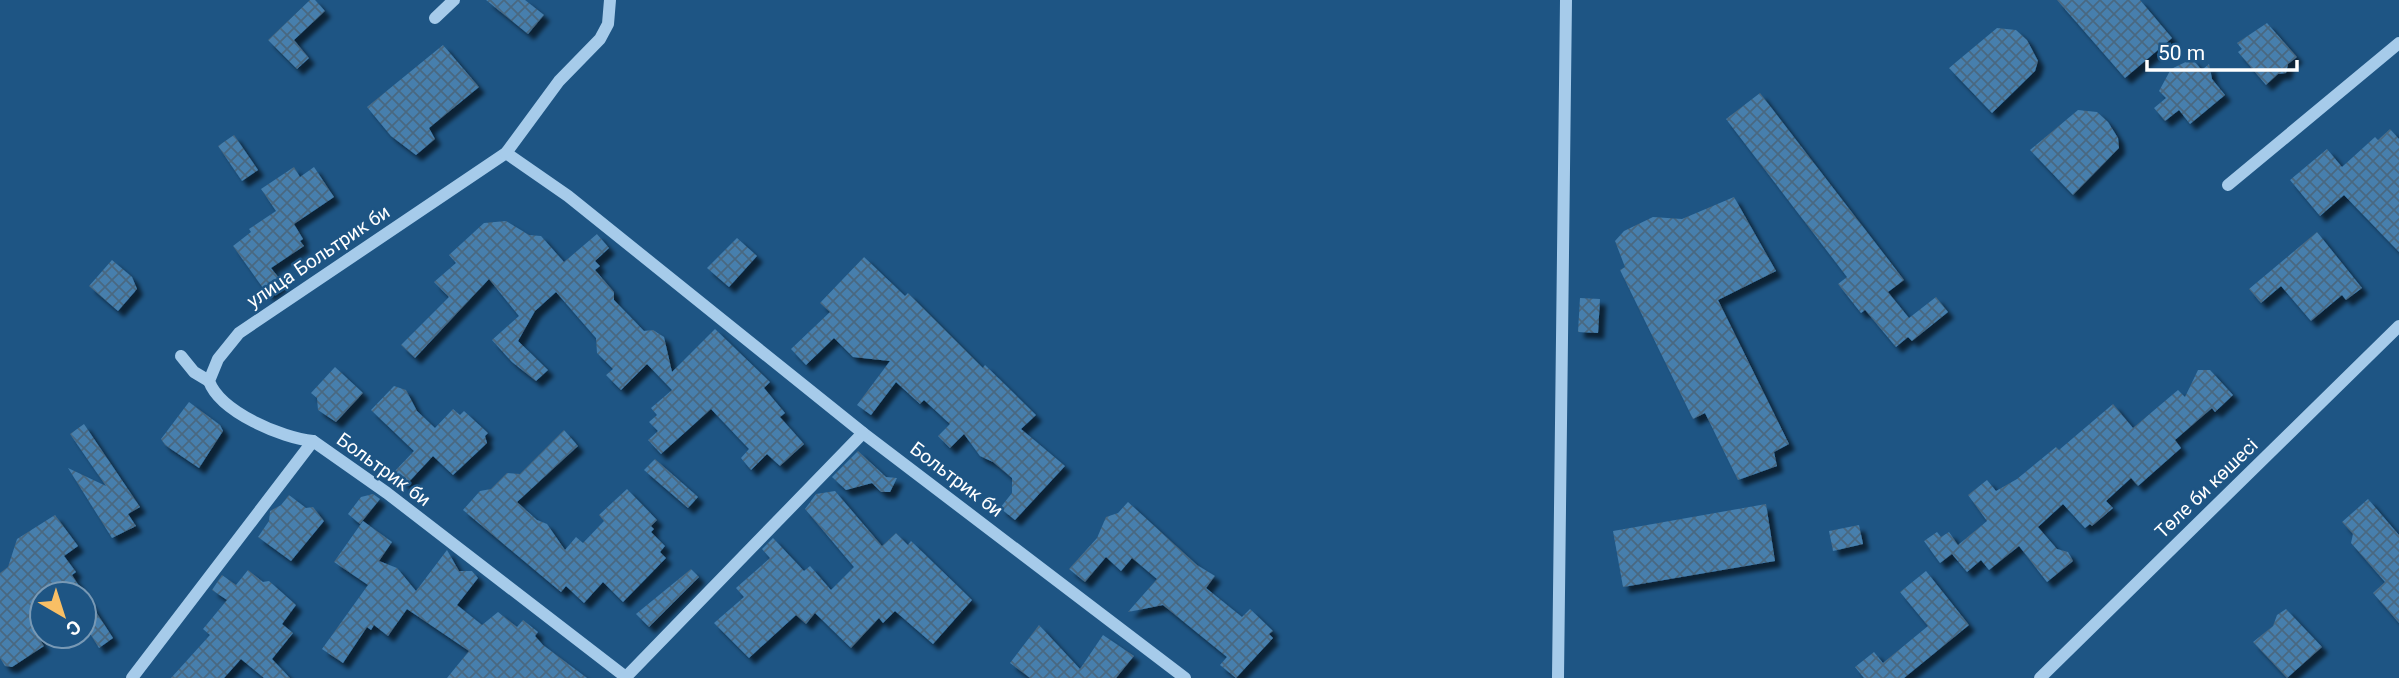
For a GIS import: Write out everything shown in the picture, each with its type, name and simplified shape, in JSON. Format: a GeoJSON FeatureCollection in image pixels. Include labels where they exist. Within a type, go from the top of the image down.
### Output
{"type":"FeatureCollection","features":[{"type":"Feature","properties":{"kind":"street"},"geometry":{"type":"LineString","coordinates":[[435,18],[454,0]]}},
{"type":"Feature","properties":{"kind":"street","name":"улица Больтрик би"},"geometry":{"type":"LineString","coordinates":[[209,381],[218,359],[239,333],[506,153],[559,81],[600,39],[608,24],[610,0]]}},
{"type":"Feature","properties":{"kind":"street"},"geometry":{"type":"LineString","coordinates":[[1558,678],[1566,0]]}},
{"type":"Feature","properties":{"kind":"street"},"geometry":{"type":"LineString","coordinates":[[2228,185],[2399,43]]}},
{"type":"Feature","properties":{"kind":"street","name":"Больтрик би"},"geometry":{"type":"LineString","coordinates":[[506,153],[568,196],[863,433],[1185,678]]}},
{"type":"Feature","properties":{"kind":"street","name":"Төле би көшесі"},"geometry":{"type":"LineString","coordinates":[[2040,678],[2399,326]]}},
{"type":"Feature","properties":{"kind":"street"},"geometry":{"type":"LineString","coordinates":[[181,356],[194,372],[209,381]]}},
{"type":"Feature","properties":{"kind":"street","name":"Больтрик би"},"geometry":{"type":"LineString","coordinates":[[209,381],[218,397],[240,415],[301,440],[313,441],[398,502],[627,678]]}},
{"type":"Feature","properties":{"kind":"street"},"geometry":{"type":"LineString","coordinates":[[627,678],[863,433]]}},
{"type":"Feature","properties":{"kind":"street"},"geometry":{"type":"LineString","coordinates":[[132,678],[313,441]]}},
{"type":"Feature","properties":{"kind":"building"},"geometry":{"type":"Polygon","coordinates":[[[310,0],[315,0],[325,11],[294,40],[309,58],[297,69],[268,40],[310,0]]]}},
{"type":"Feature","properties":{"kind":"building"},"geometry":{"type":"Polygon","coordinates":[[[486,0],[525,0],[544,15],[528,34],[486,0]]]}},
{"type":"Feature","properties":{"kind":"building"},"geometry":{"type":"Polygon","coordinates":[[[2057,0],[2140,0],[2172,38],[2125,78],[2057,0]]]}},
{"type":"Feature","properties":{"kind":"building"},"geometry":{"type":"Polygon","coordinates":[[[2267,23],[2297,57],[2288,64],[2286,73],[2278,74],[2266,85],[2238,52],[2242,49],[2237,43],[2267,23]]]}},
{"type":"Feature","properties":{"kind":"building"},"geometry":{"type":"Polygon","coordinates":[[[1997,28],[2016,30],[2027,40],[2038,61],[2035,71],[1992,113],[1949,68],[1997,28]]]}},
{"type":"Feature","properties":{"kind":"building"},"geometry":{"type":"Polygon","coordinates":[[[443,45],[479,87],[429,128],[435,139],[416,155],[391,136],[367,107],[443,45]]]}},
{"type":"Feature","properties":{"kind":"building"},"geometry":{"type":"Polygon","coordinates":[[[2192,59],[2202,70],[2209,64],[2212,79],[2225,95],[2190,124],[2179,110],[2165,121],[2154,108],[2166,98],[2159,91],[2171,69],[2192,59]]]}},
{"type":"Feature","properties":{"kind":"building"},"geometry":{"type":"Polygon","coordinates":[[[1760,93],[1904,280],[1888,292],[1909,318],[1936,297],[1948,312],[1912,341],[1908,337],[1896,347],[1865,310],[1861,313],[1838,284],[1847,277],[1726,119],[1760,93]]]}},
{"type":"Feature","properties":{"kind":"building"},"geometry":{"type":"Polygon","coordinates":[[[2078,110],[2097,112],[2108,122],[2118,138],[2119,148],[2073,195],[2030,150],[2078,110]]]}},
{"type":"Feature","properties":{"kind":"building"},"geometry":{"type":"Polygon","coordinates":[[[2390,129],[2399,139],[2399,252],[2344,195],[2320,216],[2290,180],[2327,149],[2342,167],[2375,137],[2378,140],[2390,129]]]}},
{"type":"Feature","properties":{"kind":"building"},"geometry":{"type":"Polygon","coordinates":[[[234,135],[258,170],[242,181],[218,146],[234,135]]]}},
{"type":"Feature","properties":{"kind":"building"},"geometry":{"type":"Polygon","coordinates":[[[294,167],[300,177],[314,167],[334,197],[294,224],[304,246],[271,268],[283,283],[268,295],[233,246],[251,232],[249,229],[276,211],[261,189],[294,167]]]}},
{"type":"Feature","properties":{"kind":"building"},"geometry":{"type":"Polygon","coordinates":[[[1734,197],[1776,271],[1718,300],[1789,444],[1774,452],[1777,466],[1738,480],[1705,413],[1693,419],[1620,270],[1625,267],[1615,241],[1624,231],[1653,217],[1682,219],[1734,197]]]}},
{"type":"Feature","properties":{"kind":"building"},"geometry":{"type":"Polygon","coordinates":[[[506,221],[529,235],[541,236],[564,262],[597,234],[609,248],[595,261],[600,266],[595,270],[614,292],[614,300],[644,331],[653,330],[664,337],[672,372],[715,329],[770,382],[764,388],[785,413],[780,417],[804,444],[780,466],[767,454],[751,470],[741,458],[749,449],[711,409],[661,454],[648,440],[658,431],[649,422],[657,415],[651,408],[672,390],[647,364],[621,390],[606,375],[613,369],[597,353],[596,338],[556,292],[535,311],[518,341],[548,370],[536,381],[512,362],[492,340],[519,316],[489,279],[415,358],[401,345],[449,297],[434,282],[456,263],[449,255],[484,223],[506,221]]]}},
{"type":"Feature","properties":{"kind":"building"},"geometry":{"type":"Polygon","coordinates":[[[2317,232],[2362,288],[2346,300],[2342,295],[2311,321],[2281,286],[2261,303],[2249,289],[2317,232]]]}},
{"type":"Feature","properties":{"kind":"building"},"geometry":{"type":"Polygon","coordinates":[[[737,238],[757,256],[729,287],[707,268],[737,238]]]}},
{"type":"Feature","properties":{"kind":"building"},"geometry":{"type":"Polygon","coordinates":[[[864,257],[905,296],[908,293],[983,368],[985,365],[1036,415],[1021,429],[1065,466],[1015,520],[1000,508],[1012,493],[1012,478],[993,462],[980,456],[964,434],[950,448],[938,436],[950,424],[924,400],[920,404],[896,382],[871,415],[857,405],[890,361],[853,357],[834,338],[806,365],[791,349],[830,312],[820,303],[864,257]]]}},
{"type":"Feature","properties":{"kind":"building"},"geometry":{"type":"Polygon","coordinates":[[[112,260],[132,277],[137,289],[118,311],[89,286],[112,260]]]}},
{"type":"Feature","properties":{"kind":"building"},"geometry":{"type":"Polygon","coordinates":[[[1580,298],[1600,299],[1598,333],[1578,332],[1580,298]]]}},
{"type":"Feature","properties":{"kind":"building"},"geometry":{"type":"Polygon","coordinates":[[[335,367],[363,393],[336,422],[318,410],[317,398],[311,393],[335,367]]]}},
{"type":"Feature","properties":{"kind":"building"},"geometry":{"type":"Polygon","coordinates":[[[2198,370],[2210,370],[2233,395],[2215,412],[2212,408],[2175,440],[2181,448],[2138,486],[2131,478],[2106,501],[2113,508],[2092,526],[2090,524],[2085,528],[2063,504],[2038,527],[2057,549],[2068,552],[2073,561],[2047,582],[2019,546],[1989,570],[1981,560],[1967,572],[1952,554],[1940,563],[1924,541],[1937,532],[1941,537],[1949,532],[1958,545],[1987,521],[1968,495],[1987,480],[1996,491],[2017,479],[2056,447],[2059,450],[2113,404],[2133,428],[2178,390],[2185,397],[2198,370]]]}},
{"type":"Feature","properties":{"kind":"building"},"geometry":{"type":"Polygon","coordinates":[[[394,386],[406,390],[417,411],[435,428],[453,409],[460,415],[464,411],[488,433],[485,436],[487,443],[453,475],[433,456],[406,485],[393,473],[414,451],[371,410],[394,386]]]}},
{"type":"Feature","properties":{"kind":"building"},"geometry":{"type":"Polygon","coordinates":[[[189,402],[220,425],[223,431],[199,468],[165,445],[161,439],[189,402]]]}},
{"type":"Feature","properties":{"kind":"building"},"geometry":{"type":"Polygon","coordinates":[[[84,424],[140,507],[128,514],[136,526],[112,538],[68,468],[106,486],[70,434],[84,424]]]}},
{"type":"Feature","properties":{"kind":"building"},"geometry":{"type":"Polygon","coordinates":[[[564,430],[578,446],[517,502],[537,520],[547,524],[565,550],[576,537],[583,543],[604,521],[599,515],[627,489],[657,520],[651,526],[654,529],[651,532],[665,546],[660,552],[666,558],[623,602],[603,582],[584,603],[566,586],[561,592],[463,510],[480,491],[491,489],[507,473],[520,474],[564,430]]]}},
{"type":"Feature","properties":{"kind":"building"},"geometry":{"type":"Polygon","coordinates":[[[858,451],[886,477],[897,478],[890,492],[881,492],[872,483],[846,490],[832,477],[858,451]]]}},
{"type":"Feature","properties":{"kind":"building"},"geometry":{"type":"Polygon","coordinates":[[[655,459],[698,497],[688,508],[644,470],[655,459]]]}},
{"type":"Feature","properties":{"kind":"building"},"geometry":{"type":"Polygon","coordinates":[[[835,491],[882,546],[896,533],[908,545],[911,541],[972,600],[933,644],[895,611],[883,623],[879,618],[851,648],[815,613],[806,624],[796,615],[749,658],[714,623],[744,597],[736,588],[770,558],[762,549],[773,538],[804,571],[810,566],[831,590],[854,567],[805,509],[816,494],[835,491]]]}},
{"type":"Feature","properties":{"kind":"building"},"geometry":{"type":"Polygon","coordinates":[[[373,494],[380,499],[360,524],[348,514],[361,497],[373,494]]]}},
{"type":"Feature","properties":{"kind":"building"},"geometry":{"type":"Polygon","coordinates":[[[289,495],[306,508],[313,507],[324,521],[291,561],[258,537],[269,521],[270,511],[281,505],[289,495]]]}},
{"type":"Feature","properties":{"kind":"building"},"geometry":{"type":"Polygon","coordinates":[[[2368,499],[2399,535],[2399,623],[2373,593],[2385,582],[2351,543],[2353,534],[2342,522],[2368,499]]]}},
{"type":"Feature","properties":{"kind":"building"},"geometry":{"type":"Polygon","coordinates":[[[1128,502],[1197,565],[1215,576],[1206,588],[1242,617],[1250,609],[1273,631],[1269,634],[1273,638],[1236,678],[1220,665],[1227,657],[1163,605],[1128,612],[1157,579],[1132,558],[1121,571],[1106,557],[1085,582],[1069,569],[1097,538],[1106,517],[1118,513],[1128,502]]]}},
{"type":"Feature","properties":{"kind":"building"},"geometry":{"type":"Polygon","coordinates":[[[1766,504],[1775,561],[1623,587],[1613,531],[1766,504]]]}},
{"type":"Feature","properties":{"kind":"building"},"geometry":{"type":"Polygon","coordinates":[[[55,515],[78,546],[64,556],[76,572],[72,575],[75,580],[28,580],[28,650],[38,650],[12,667],[5,666],[0,658],[0,573],[8,567],[17,539],[55,515]]]}},
{"type":"Feature","properties":{"kind":"building"},"geometry":{"type":"Polygon","coordinates":[[[363,521],[392,542],[379,561],[397,568],[416,591],[447,550],[459,571],[472,571],[478,578],[457,605],[482,625],[498,612],[517,627],[523,620],[538,632],[535,636],[543,645],[587,678],[447,678],[469,651],[407,609],[388,636],[374,625],[371,630],[367,627],[343,663],[322,649],[368,585],[334,562],[363,521]]]}},
{"type":"Feature","properties":{"kind":"building"},"geometry":{"type":"Polygon","coordinates":[[[1859,525],[1863,544],[1833,551],[1829,531],[1859,525]]]}},
{"type":"Feature","properties":{"kind":"building"},"geometry":{"type":"Polygon","coordinates":[[[691,569],[699,577],[649,627],[636,614],[691,569]]]}},
{"type":"Feature","properties":{"kind":"building"},"geometry":{"type":"Polygon","coordinates":[[[248,570],[263,582],[269,581],[296,605],[282,624],[293,633],[272,659],[290,678],[264,678],[241,659],[224,678],[171,678],[210,635],[203,629],[227,600],[212,590],[222,575],[236,585],[248,570]]]}},
{"type":"Feature","properties":{"kind":"building"},"geometry":{"type":"Polygon","coordinates":[[[1926,571],[1969,625],[1904,678],[1864,678],[1855,667],[1874,652],[1883,663],[1928,626],[1900,592],[1926,571]]]}},
{"type":"Feature","properties":{"kind":"building"},"geometry":{"type":"Polygon","coordinates":[[[2286,609],[2322,647],[2287,678],[2253,642],[2273,626],[2277,615],[2286,609]]]}},
{"type":"Feature","properties":{"kind":"building"},"geometry":{"type":"Polygon","coordinates":[[[98,615],[113,638],[98,646],[98,615]]]}},
{"type":"Feature","properties":{"kind":"building"},"geometry":{"type":"Polygon","coordinates":[[[1039,625],[1080,669],[1103,635],[1134,656],[1116,678],[1030,678],[1010,663],[1039,625]]]}}]}
